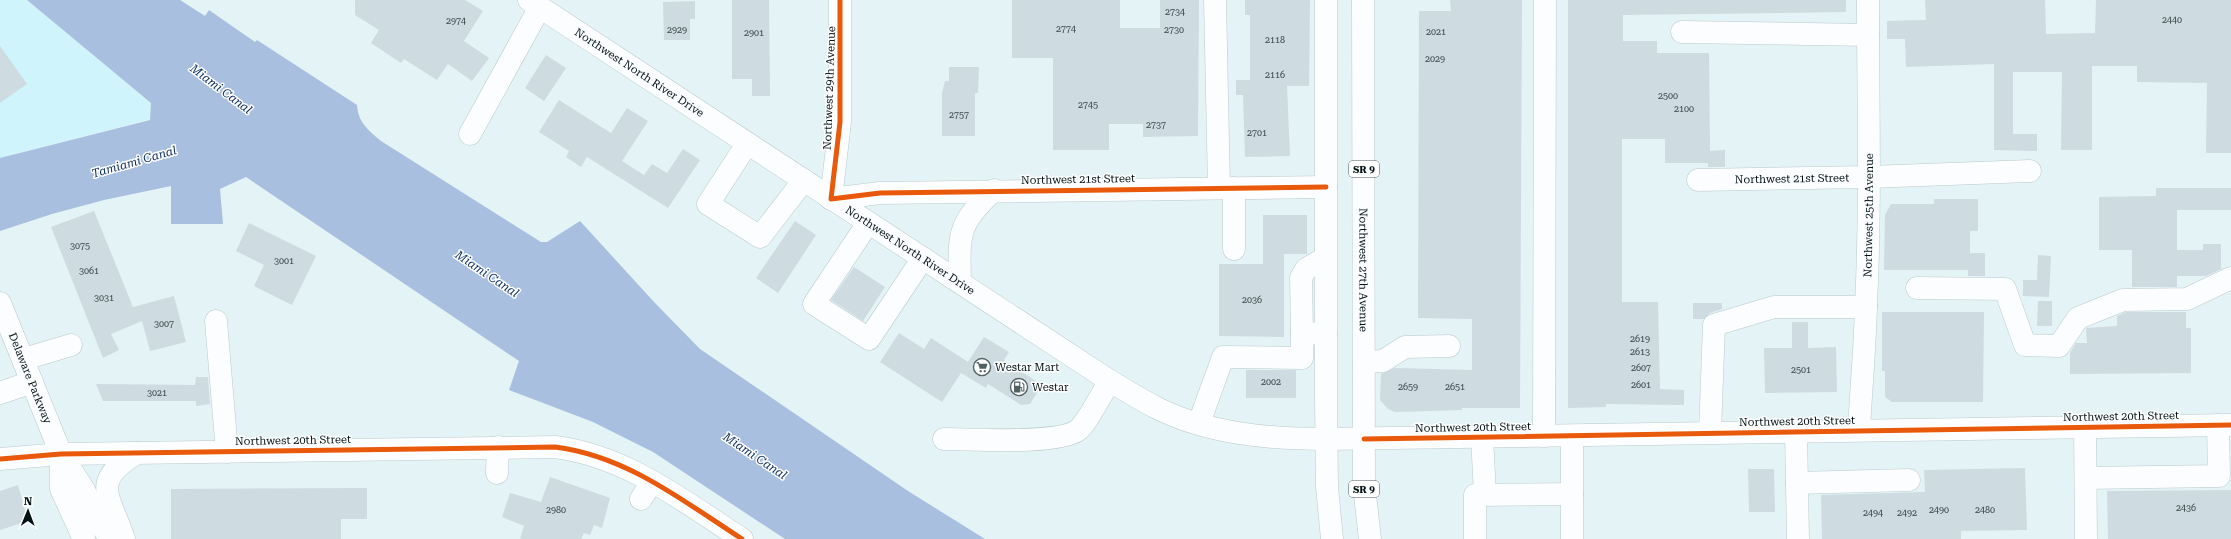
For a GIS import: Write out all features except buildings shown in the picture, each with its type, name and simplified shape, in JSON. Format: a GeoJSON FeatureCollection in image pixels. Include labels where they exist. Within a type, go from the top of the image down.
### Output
{"type":"FeatureCollection","features":[{"type":"Feature","properties":{"kind":"main road","name":"Northwest 29th Avenue"},"geometry":{"type":"LineString","coordinates":[[831,199],[840,122],[840,0]]}},
{"type":"Feature","properties":{"kind":"main road"},"geometry":{"type":"LineString","coordinates":[[1214,0],[1226,188],[1234,249]]}},
{"type":"Feature","properties":{"kind":"main road"},"geometry":{"type":"LineString","coordinates":[[1326,0],[1326,439],[1327,493],[1332,539]]}},
{"type":"Feature","properties":{"kind":"main road","name":"Northwest 27th Avenue"},"geometry":{"type":"LineString","coordinates":[[1363,0],[1364,486],[1370,539]]}},
{"type":"Feature","properties":{"kind":"main road"},"geometry":{"type":"LineString","coordinates":[[1544,436],[1545,0]]}},
{"type":"Feature","properties":{"kind":"main road","name":"Northwest 25th Avenue"},"geometry":{"type":"LineString","coordinates":[[1859,430],[1866,307],[1869,177],[1868,0]]}},
{"type":"Feature","properties":{"kind":"main road","name":"Northwest North River Drive"},"geometry":{"type":"LineString","coordinates":[[534,4],[1110,381],[1157,408],[1199,423],[1243,433]]}},
{"type":"Feature","properties":{"kind":"main road"},"geometry":{"type":"LineString","coordinates":[[470,134],[534,4]]}},
{"type":"Feature","properties":{"kind":"main road"},"geometry":{"type":"LineString","coordinates":[[1682,32],[1868,35]]}},
{"type":"Feature","properties":{"kind":"main road"},"geometry":{"type":"LineString","coordinates":[[747,144],[708,204],[760,238],[804,180]]}},
{"type":"Feature","properties":{"kind":"main road","name":"Northwest 21st Street"},"geometry":{"type":"LineString","coordinates":[[1698,180],[1869,177],[2030,171]]}},
{"type":"Feature","properties":{"kind":"main road","name":"Northwest 21st Street"},"geometry":{"type":"LineString","coordinates":[[831,199],[880,193],[994,190],[1326,187]]}},
{"type":"Feature","properties":{"kind":"main road"},"geometry":{"type":"LineString","coordinates":[[960,282],[960,247],[964,224],[978,205],[994,190]]}},
{"type":"Feature","properties":{"kind":"main road"},"geometry":{"type":"LineString","coordinates":[[868,223],[814,304],[870,338],[923,258]]}},
{"type":"Feature","properties":{"kind":"main road"},"geometry":{"type":"LineString","coordinates":[[1199,423],[1223,357],[1302,358],[1301,278],[1306,269],[1325,258]]}},
{"type":"Feature","properties":{"kind":"main road"},"geometry":{"type":"LineString","coordinates":[[1917,288],[2005,289],[2025,344],[2059,346],[2078,318],[2090,313],[2123,300],[2187,299],[2231,278]]}},
{"type":"Feature","properties":{"kind":"main road","name":"Delaware Parkway"},"geometry":{"type":"LineString","coordinates":[[0,303],[24,359],[61,454],[84,490],[101,526],[111,539]]}},
{"type":"Feature","properties":{"kind":"main road"},"geometry":{"type":"LineString","coordinates":[[1710,432],[1714,326],[1774,307],[1866,307]]}},
{"type":"Feature","properties":{"kind":"main road"},"geometry":{"type":"LineString","coordinates":[[216,321],[227,452]]}},
{"type":"Feature","properties":{"kind":"main road"},"geometry":{"type":"LineString","coordinates":[[1302,333],[1326,334]]}},
{"type":"Feature","properties":{"kind":"main road"},"geometry":{"type":"LineString","coordinates":[[24,359],[71,345]]}},
{"type":"Feature","properties":{"kind":"main road"},"geometry":{"type":"LineString","coordinates":[[1364,362],[1383,361],[1405,347],[1449,346]]}},
{"type":"Feature","properties":{"kind":"main road"},"geometry":{"type":"LineString","coordinates":[[944,439],[1046,439],[1067,435],[1079,429],[1110,381]]}},
{"type":"Feature","properties":{"kind":"main road"},"geometry":{"type":"LineString","coordinates":[[0,393],[32,382]]}},
{"type":"Feature","properties":{"kind":"main road"},"geometry":{"type":"LineString","coordinates":[[2086,478],[2225,476],[2225,425]]}},
{"type":"Feature","properties":{"kind":"main road","name":"Northwest 20th Street"},"geometry":{"type":"LineString","coordinates":[[1243,433],[1296,439],[1364,439],[1572,436],[1710,432],[2225,425]]}},
{"type":"Feature","properties":{"kind":"main road"},"geometry":{"type":"LineString","coordinates":[[2085,426],[2086,539]]}},
{"type":"Feature","properties":{"kind":"main road"},"geometry":{"type":"LineString","coordinates":[[1796,431],[1798,539]]}},
{"type":"Feature","properties":{"kind":"main road"},"geometry":{"type":"LineString","coordinates":[[1572,436],[1572,539]]}},
{"type":"Feature","properties":{"kind":"main road"},"geometry":{"type":"LineString","coordinates":[[1482,437],[1485,494]]}},
{"type":"Feature","properties":{"kind":"main road"},"geometry":{"type":"LineString","coordinates":[[497,473],[498,447]]}},
{"type":"Feature","properties":{"kind":"main road","name":"Northwest 20th Street"},"geometry":{"type":"LineString","coordinates":[[0,459],[61,454],[555,447],[586,452],[618,462],[647,490],[742,539]]}},
{"type":"Feature","properties":{"kind":"main road"},"geometry":{"type":"LineString","coordinates":[[124,539],[110,503],[108,480],[115,468],[137,453]]}},
{"type":"Feature","properties":{"kind":"main road","name":"Delaware Parkway"},"geometry":{"type":"LineString","coordinates":[[61,454],[61,489],[84,539]]}},
{"type":"Feature","properties":{"kind":"main road"},"geometry":{"type":"LineString","coordinates":[[1797,483],[1909,480]]}},
{"type":"Feature","properties":{"kind":"main road"},"geometry":{"type":"LineString","coordinates":[[1475,539],[1475,495],[1572,494]]}},
{"type":"Feature","properties":{"kind":"shaded area"},"geometry":{"type":"Polygon","coordinates":[[[0,0],[27,0],[151,103],[150,119],[0,158],[0,0]]]}},
{"type":"Feature","properties":{"kind":"water"},"geometry":{"type":"Polygon","coordinates":[[[27,0],[180,0],[205,16],[209,10],[255,42],[257,40],[357,105],[359,116],[364,125],[381,141],[541,242],[547,242],[580,221],[655,303],[700,349],[908,491],[985,539],[785,539],[653,452],[593,422],[509,390],[519,361],[246,177],[220,189],[223,224],[171,224],[171,186],[104,200],[52,214],[0,231],[0,158],[150,120],[151,103],[27,0]]]}},
{"type":"Feature","properties":{"kind":"cycle path"},"geometry":{"type":"LineString","coordinates":[[840,0],[840,122],[831,199],[880,193],[1326,187]]}},
{"type":"Feature","properties":{"kind":"cycle path"},"geometry":{"type":"LineString","coordinates":[[1364,439],[2231,425]]}},
{"type":"Feature","properties":{"kind":"cycle path"},"geometry":{"type":"LineString","coordinates":[[0,459],[61,454],[555,447],[581,452],[630,470],[676,496],[742,539]]}},
{"type":"Feature","properties":{"kind":"place","name":"Westar Mart"},"geometry":{"type":"Point","coordinates":[982,367]}},
{"type":"Feature","properties":{"kind":"place","name":"Westar"},"geometry":{"type":"Point","coordinates":[1019,387]}},
{"type":"Feature","properties":{"kind":"water label","name":"Miami Canal"},"geometry":{"type":"Point","coordinates":[221,89]}},
{"type":"Feature","properties":{"kind":"water label","name":"Tamiami Canal"},"geometry":{"type":"Point","coordinates":[134,162]}},
{"type":"Feature","properties":{"kind":"water label","name":"Miami Canal"},"geometry":{"type":"Point","coordinates":[487,274]}},
{"type":"Feature","properties":{"kind":"water label","name":"Miami Canal"},"geometry":{"type":"Point","coordinates":[755,456]}}]}
